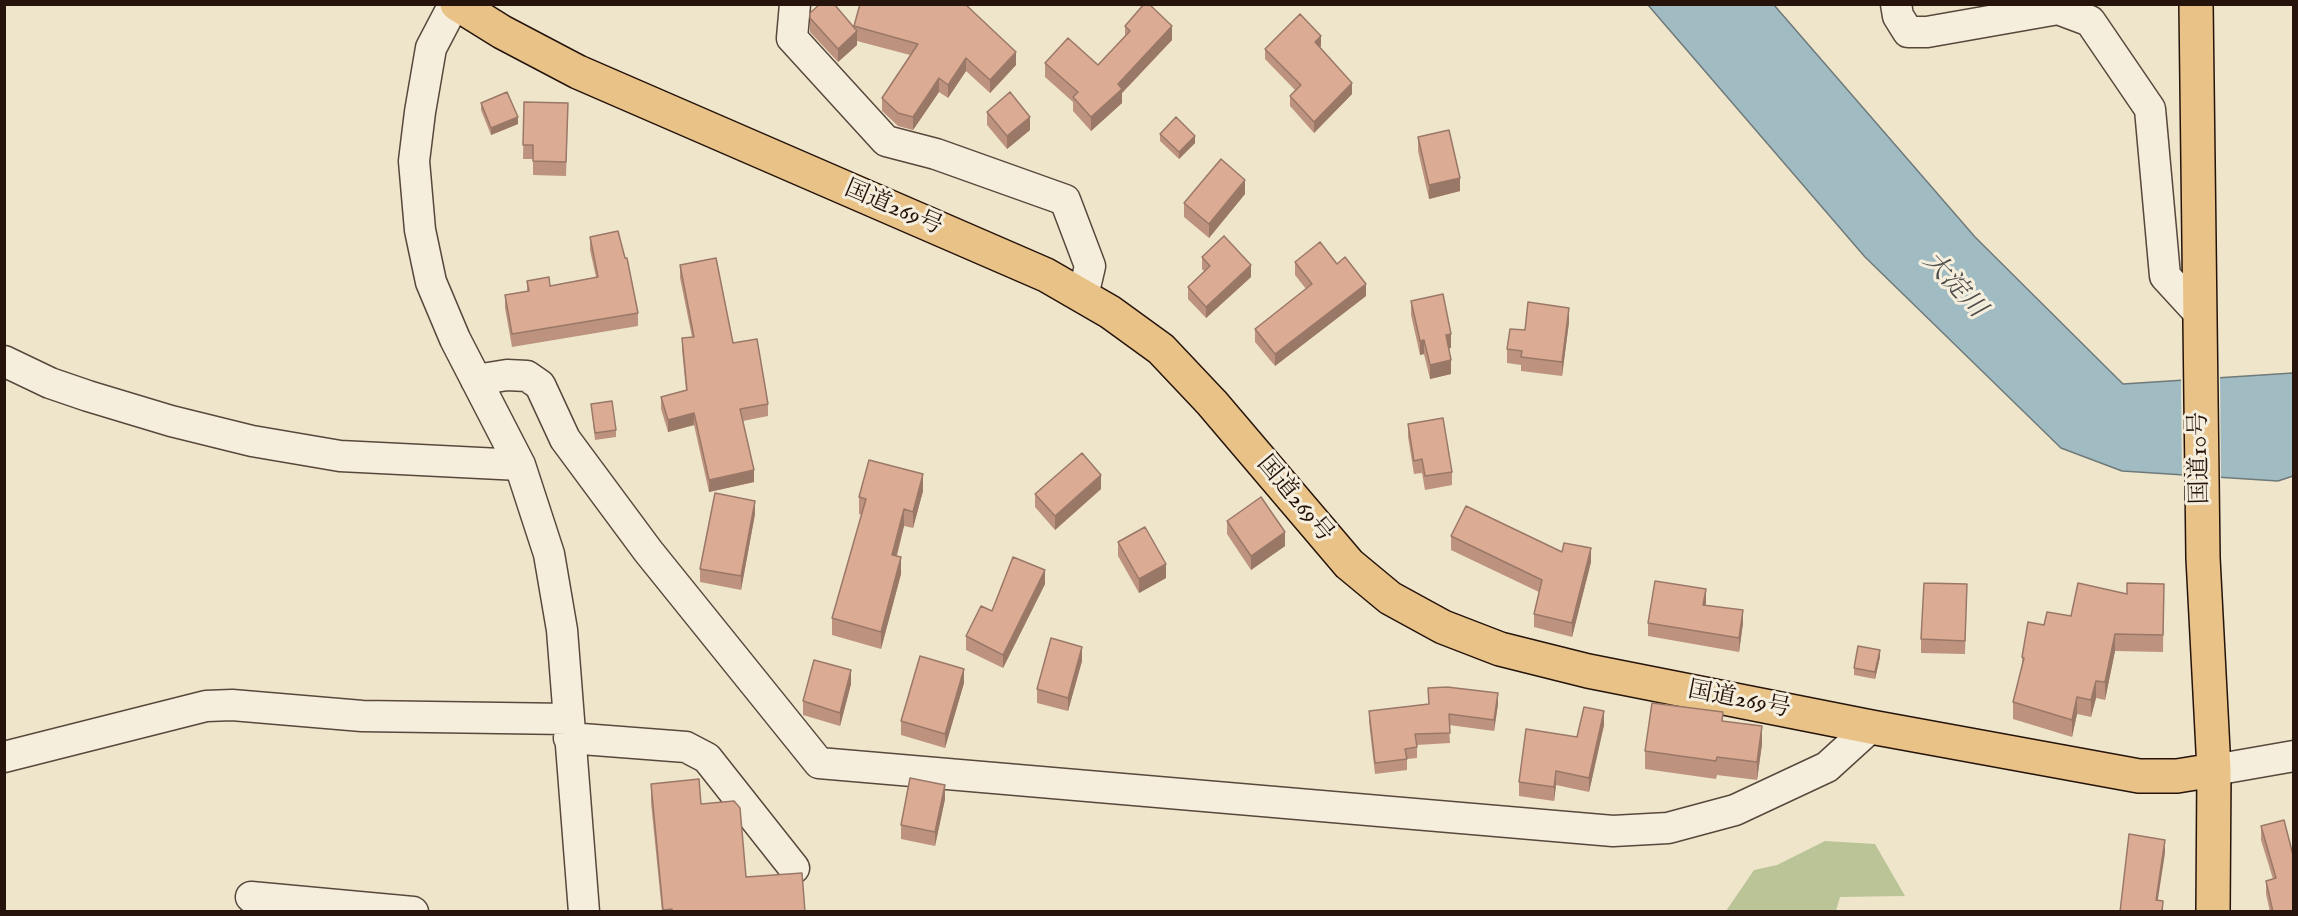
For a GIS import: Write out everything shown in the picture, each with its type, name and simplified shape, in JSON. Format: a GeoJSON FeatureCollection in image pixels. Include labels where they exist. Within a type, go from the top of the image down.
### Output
{"type":"FeatureCollection","features":[{"type":"Feature","properties":{"kind":"highway","name":"国道269号"},"geometry":{"type":"LineString","coordinates":[[456,4],[502,32],[578,72],[1046,275],[1083,296],[1161,349],[1212,403],[1349,564],[1390,598],[1434,622],[1500,649],[1588,671],[1872,727],[2139,776],[2177,776],[2214,770]]}},
{"type":"Feature","properties":{"kind":"highway","name":"国道10号"},"geometry":{"type":"LineString","coordinates":[[2196,4],[2203,558],[2214,770],[2213,912]]}},
{"type":"Feature","properties":{"kind":"street"},"geometry":{"type":"LineString","coordinates":[[456,4],[431,48],[414,161],[420,230],[431,282],[476,380],[520,465],[549,554],[562,630],[584,912]]}},
{"type":"Feature","properties":{"kind":"street"},"geometry":{"type":"LineString","coordinates":[[795,4],[792,38],[886,141],[936,154],[1065,200],[1090,266],[1083,296]]}},
{"type":"Feature","properties":{"kind":"street"},"geometry":{"type":"LineString","coordinates":[[1896,4],[1898,16],[1908,32],[1927,32],[2058,9],[2090,21],[2150,109],[2165,276],[2199,313]]}},
{"type":"Feature","properties":{"kind":"street"},"geometry":{"type":"LineString","coordinates":[[4,360],[50,383],[88,396],[171,421],[252,441],[339,456],[520,465]]}},
{"type":"Feature","properties":{"kind":"street"},"geometry":{"type":"LineString","coordinates":[[476,380],[507,375],[527,376],[540,385],[565,439],[648,551],[819,763],[1613,831],[1668,828],[1735,810],[1827,767],[1872,727]]}},
{"type":"Feature","properties":{"kind":"street"},"geometry":{"type":"LineString","coordinates":[[4,757],[179,711],[232,705],[569,729],[686,747],[707,758],[794,868]]}},
{"type":"Feature","properties":{"kind":"street"},"geometry":{"type":"LineString","coordinates":[[2214,770],[2294,756]]}},
{"type":"Feature","properties":{"kind":"street"},"geometry":{"type":"LineString","coordinates":[[251,897],[413,912]]}},
{"type":"Feature","properties":{"kind":"green space"},"geometry":{"type":"Polygon","coordinates":[[[1825,841],[1875,844],[1905,896],[1840,897],[1836,911],[1726,911],[1754,870],[1777,865],[1825,841]]]}},
{"type":"Feature","properties":{"kind":"water","name":"大淀川"},"geometry":{"type":"Polygon","coordinates":[[[1648,5],[1774,5],[1975,237],[2123,384],[2293,373],[2293,476],[2278,481],[2122,471],[2061,448],[1865,257],[1648,5]]]}},
{"type":"Feature","properties":{"kind":"pier"},"geometry":{"type":"Polygon","coordinates":[[[2220,375],[2221,480],[2182,478],[2181,377],[2220,375]]]}},
{"type":"Feature","properties":{"kind":"building"},"geometry":{"type":"Polygon","coordinates":[[[820,4],[834,4],[857,31],[838,49],[810,18],[810,13],[820,4]]]}},
{"type":"Feature","properties":{"kind":"building"},"geometry":{"type":"Polygon","coordinates":[[[860,4],[965,4],[1016,52],[990,80],[966,58],[948,85],[939,78],[913,117],[898,113],[882,98],[918,44],[854,26],[860,4]]]}},
{"type":"Feature","properties":{"kind":"building"},"geometry":{"type":"Polygon","coordinates":[[[1144,4],[1149,4],[1172,26],[1118,84],[1122,89],[1091,117],[1073,97],[1078,92],[1045,63],[1068,38],[1098,65],[1130,31],[1125,26],[1144,4]]]}},
{"type":"Feature","properties":{"kind":"building"},"geometry":{"type":"Polygon","coordinates":[[[1300,14],[1321,36],[1315,42],[1352,83],[1314,122],[1290,96],[1301,85],[1265,49],[1300,14]]]}},
{"type":"Feature","properties":{"kind":"building"},"geometry":{"type":"Polygon","coordinates":[[[507,92],[518,117],[491,128],[481,103],[507,92]]]}},
{"type":"Feature","properties":{"kind":"building"},"geometry":{"type":"Polygon","coordinates":[[[1010,92],[1030,117],[1007,136],[987,112],[1010,92]]]}},
{"type":"Feature","properties":{"kind":"building"},"geometry":{"type":"Polygon","coordinates":[[[524,102],[568,103],[566,162],[533,161],[533,145],[523,145],[524,102]]]}},
{"type":"Feature","properties":{"kind":"building"},"geometry":{"type":"Polygon","coordinates":[[[1176,117],[1195,136],[1179,152],[1160,134],[1176,117]]]}},
{"type":"Feature","properties":{"kind":"building"},"geometry":{"type":"Polygon","coordinates":[[[1449,130],[1460,178],[1429,185],[1418,137],[1449,130]]]}},
{"type":"Feature","properties":{"kind":"building"},"geometry":{"type":"Polygon","coordinates":[[[1221,159],[1245,180],[1209,224],[1184,203],[1221,159]]]}},
{"type":"Feature","properties":{"kind":"building"},"geometry":{"type":"Polygon","coordinates":[[[618,231],[625,258],[627,258],[638,313],[512,334],[505,295],[529,291],[527,281],[549,277],[550,286],[598,277],[590,237],[618,231]]]}},
{"type":"Feature","properties":{"kind":"building"},"geometry":{"type":"Polygon","coordinates":[[[1224,236],[1251,265],[1206,307],[1188,287],[1210,266],[1202,257],[1224,236]]]}},
{"type":"Feature","properties":{"kind":"building"},"geometry":{"type":"Polygon","coordinates":[[[1320,242],[1337,264],[1345,257],[1366,284],[1275,354],[1255,329],[1312,284],[1295,262],[1320,242]]]}},
{"type":"Feature","properties":{"kind":"building"},"geometry":{"type":"Polygon","coordinates":[[[716,258],[733,343],[757,339],[768,404],[740,409],[754,470],[709,480],[694,413],[668,420],[661,397],[687,390],[682,338],[694,337],[680,265],[716,258]]]}},
{"type":"Feature","properties":{"kind":"building"},"geometry":{"type":"Polygon","coordinates":[[[1443,294],[1451,334],[1446,335],[1451,360],[1430,365],[1424,340],[1420,341],[1411,301],[1443,294]]]}},
{"type":"Feature","properties":{"kind":"building"},"geometry":{"type":"Polygon","coordinates":[[[1528,302],[1569,308],[1562,362],[1521,357],[1522,351],[1507,349],[1510,329],[1525,330],[1528,302]]]}},
{"type":"Feature","properties":{"kind":"building"},"geometry":{"type":"Polygon","coordinates":[[[612,401],[616,430],[595,433],[591,404],[612,401]]]}},
{"type":"Feature","properties":{"kind":"building"},"geometry":{"type":"Polygon","coordinates":[[[1443,418],[1452,472],[1425,476],[1422,459],[1414,461],[1408,424],[1443,418]]]}},
{"type":"Feature","properties":{"kind":"building"},"geometry":{"type":"Polygon","coordinates":[[[1082,453],[1101,475],[1055,516],[1035,494],[1082,453]]]}},
{"type":"Feature","properties":{"kind":"building"},"geometry":{"type":"Polygon","coordinates":[[[869,460],[923,474],[913,512],[904,509],[892,555],[901,557],[881,632],[832,618],[866,499],[859,497],[869,460]]]}},
{"type":"Feature","properties":{"kind":"building"},"geometry":{"type":"Polygon","coordinates":[[[715,493],[755,501],[741,576],[700,569],[715,493]]]}},
{"type":"Feature","properties":{"kind":"building"},"geometry":{"type":"Polygon","coordinates":[[[1261,497],[1285,532],[1251,556],[1227,521],[1261,497]]]}},
{"type":"Feature","properties":{"kind":"building"},"geometry":{"type":"Polygon","coordinates":[[[1466,506],[1562,552],[1564,543],[1591,548],[1572,623],[1534,614],[1542,580],[1451,536],[1466,506]]]}},
{"type":"Feature","properties":{"kind":"building"},"geometry":{"type":"Polygon","coordinates":[[[1145,527],[1166,564],[1139,579],[1118,542],[1145,527]]]}},
{"type":"Feature","properties":{"kind":"building"},"geometry":{"type":"Polygon","coordinates":[[[1013,557],[1045,570],[1003,655],[966,636],[981,606],[992,611],[1013,557]]]}},
{"type":"Feature","properties":{"kind":"building"},"geometry":{"type":"Polygon","coordinates":[[[1655,581],[1706,589],[1703,605],[1743,610],[1739,638],[1648,623],[1655,581]]]}},
{"type":"Feature","properties":{"kind":"building"},"geometry":{"type":"Polygon","coordinates":[[[1924,583],[1967,584],[1965,641],[1921,639],[1924,583]]]}},
{"type":"Feature","properties":{"kind":"building"},"geometry":{"type":"Polygon","coordinates":[[[2078,583],[2127,594],[2127,583],[2164,584],[2163,635],[2115,634],[2105,682],[2096,681],[2091,700],[2077,697],[2072,720],[2013,702],[2024,658],[2022,657],[2028,622],[2044,625],[2047,612],[2071,616],[2078,583]]]}},
{"type":"Feature","properties":{"kind":"building"},"geometry":{"type":"Polygon","coordinates":[[[1051,638],[1082,647],[1068,698],[1037,689],[1051,638]]]}},
{"type":"Feature","properties":{"kind":"building"},"geometry":{"type":"Polygon","coordinates":[[[1858,646],[1880,650],[1875,672],[1854,668],[1858,646]]]}},
{"type":"Feature","properties":{"kind":"building"},"geometry":{"type":"Polygon","coordinates":[[[920,656],[964,669],[945,734],[901,721],[920,656]]]}},
{"type":"Feature","properties":{"kind":"building"},"geometry":{"type":"Polygon","coordinates":[[[814,660],[851,670],[840,713],[803,701],[814,660]]]}},
{"type":"Feature","properties":{"kind":"building"},"geometry":{"type":"Polygon","coordinates":[[[1447,687],[1498,693],[1494,720],[1449,714],[1450,733],[1415,734],[1417,747],[1405,749],[1407,759],[1375,763],[1369,711],[1429,704],[1428,688],[1447,687]]]}},
{"type":"Feature","properties":{"kind":"building"},"geometry":{"type":"Polygon","coordinates":[[[1652,703],[1723,712],[1722,721],[1762,726],[1757,762],[1717,757],[1716,761],[1645,751],[1652,703]]]}},
{"type":"Feature","properties":{"kind":"building"},"geometry":{"type":"Polygon","coordinates":[[[1584,707],[1604,711],[1589,778],[1556,771],[1554,787],[1519,782],[1526,729],[1577,737],[1584,707]]]}},
{"type":"Feature","properties":{"kind":"building"},"geometry":{"type":"Polygon","coordinates":[[[910,778],[945,785],[935,832],[901,825],[910,778]]]}},
{"type":"Feature","properties":{"kind":"building"},"geometry":{"type":"Polygon","coordinates":[[[699,779],[701,804],[734,801],[740,808],[746,877],[802,873],[805,912],[672,912],[672,909],[663,910],[651,784],[699,779]]]}},
{"type":"Feature","properties":{"kind":"building"},"geometry":{"type":"Polygon","coordinates":[[[2284,820],[2294,859],[2294,912],[2273,912],[2266,881],[2276,878],[2261,826],[2284,820]]]}},
{"type":"Feature","properties":{"kind":"building"},"geometry":{"type":"Polygon","coordinates":[[[2129,834],[2165,840],[2156,900],[2163,901],[2162,912],[2120,912],[2129,834]]]}}]}
